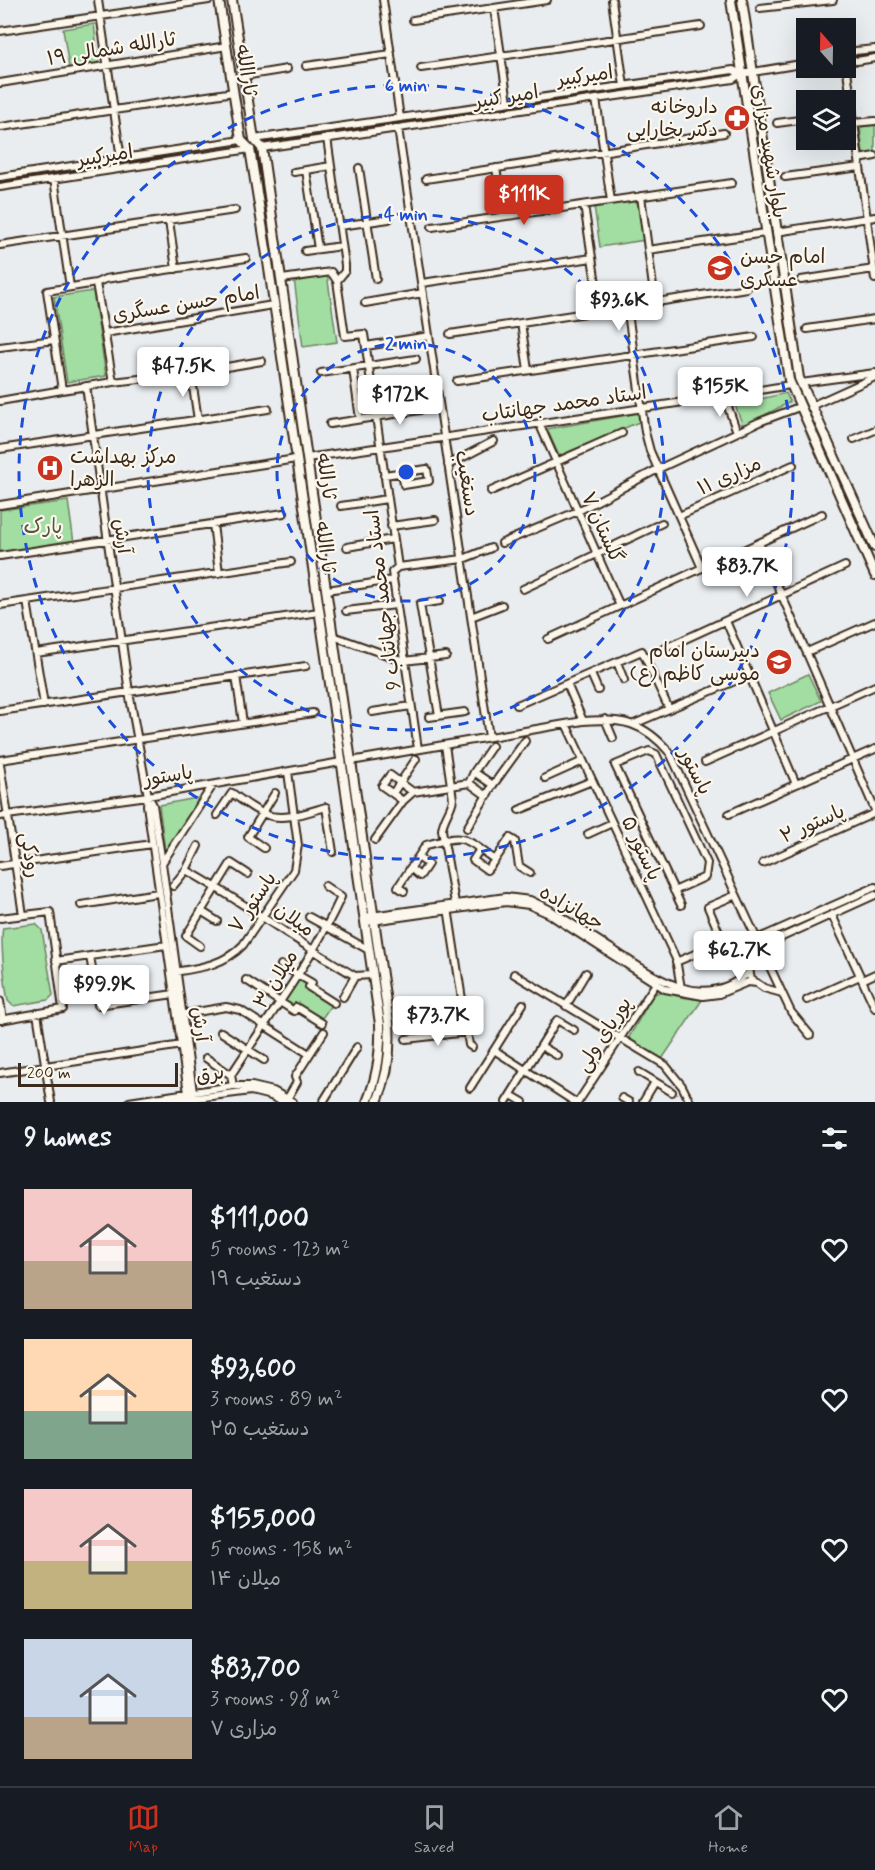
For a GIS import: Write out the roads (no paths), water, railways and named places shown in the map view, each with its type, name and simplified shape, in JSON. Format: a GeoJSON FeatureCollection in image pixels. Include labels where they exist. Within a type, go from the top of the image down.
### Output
{"type":"FeatureCollection","features":[{"type":"Feature","properties":{"kind":"main road","name":"ثاراالله"},"geometry":{"type":"LineString","coordinates":[[219,0],[241,140]]}},
{"type":"Feature","properties":{"kind":"main road"},"geometry":{"type":"LineString","coordinates":[[232,0],[254,139],[262,148]]}},
{"type":"Feature","properties":{"kind":"main road","name":"بلوار شهید مزاری"},"geometry":{"type":"LineString","coordinates":[[731,0],[790,385],[875,575]]}},
{"type":"Feature","properties":{"kind":"main road","name":"بلوار شهید مزاری"},"geometry":{"type":"LineString","coordinates":[[742,0],[784,291],[801,383],[875,547]]}},
{"type":"Feature","properties":{"kind":"main road"},"geometry":{"type":"LineString","coordinates":[[241,140],[254,139]]}},
{"type":"Feature","properties":{"kind":"main road"},"geometry":{"type":"LineString","coordinates":[[241,140],[250,149],[262,148]]}},
{"type":"Feature","properties":{"kind":"main road","name":"ثارالله"},"geometry":{"type":"LineString","coordinates":[[262,148],[389,1023],[390,1046],[387,1070],[377,1102]]}},
{"type":"Feature","properties":{"kind":"main road","name":"ثاراالله"},"geometry":{"type":"LineString","coordinates":[[250,149],[369,950],[381,1046],[378,1069],[367,1102]]}},
{"type":"Feature","properties":{"kind":"main road"},"geometry":{"type":"LineString","coordinates":[[774,292],[784,291]]}},
{"type":"Feature","properties":{"kind":"main road"},"geometry":{"type":"LineString","coordinates":[[296,459],[308,458]]}},
{"type":"Feature","properties":{"kind":"main road"},"geometry":{"type":"LineString","coordinates":[[341,762],[351,761]]}},
{"type":"Feature","properties":{"kind":"street"},"geometry":{"type":"LineString","coordinates":[[98,0],[121,159]]}},
{"type":"Feature","properties":{"kind":"street"},"geometry":{"type":"LineString","coordinates":[[0,31],[209,0]]}},
{"type":"Feature","properties":{"kind":"street"},"geometry":{"type":"LineString","coordinates":[[383,0],[400,118]]}},
{"type":"Feature","properties":{"kind":"street"},"geometry":{"type":"LineString","coordinates":[[413,20],[498,5],[547,0]]}},
{"type":"Feature","properties":{"kind":"street"},"geometry":{"type":"LineString","coordinates":[[612,0],[624,86]]}},
{"type":"Feature","properties":{"kind":"street"},"geometry":{"type":"LineString","coordinates":[[760,8],[833,0]]}},
{"type":"Feature","properties":{"kind":"street"},"geometry":{"type":"LineString","coordinates":[[498,5],[501,56],[508,102]]}},
{"type":"Feature","properties":{"kind":"street"},"geometry":{"type":"LineString","coordinates":[[421,68],[701,26]]}},
{"type":"Feature","properties":{"kind":"street","name":"ثارالله شمالی ۱۹"},"geometry":{"type":"LineString","coordinates":[[0,83],[226,46]]}},
{"type":"Feature","properties":{"kind":"street"},"geometry":{"type":"LineString","coordinates":[[856,51],[875,49]]}},
{"type":"Feature","properties":{"kind":"street"},"geometry":{"type":"LineString","coordinates":[[306,66],[391,54]]}},
{"type":"Feature","properties":{"kind":"street"},"geometry":{"type":"LineString","coordinates":[[856,61],[875,58]]}},
{"type":"Feature","properties":{"kind":"street"},"geometry":{"type":"LineString","coordinates":[[752,72],[796,65]]}},
{"type":"Feature","properties":{"kind":"street"},"geometry":{"type":"LineString","coordinates":[[244,76],[287,69]]}},
{"type":"Feature","properties":{"kind":"street","name":"امیرکبیر"},"geometry":{"type":"LineString","coordinates":[[254,139],[733,70],[741,74]]}},
{"type":"Feature","properties":{"kind":"street","name":"امیر کبیر"},"geometry":{"type":"LineString","coordinates":[[262,148],[734,79],[741,74],[752,72]]}},
{"type":"Feature","properties":{"kind":"street"},"geometry":{"type":"LineString","coordinates":[[1,127],[234,92]]}},
{"type":"Feature","properties":{"kind":"street"},"geometry":{"type":"LineString","coordinates":[[557,95],[558,104]]}},
{"type":"Feature","properties":{"kind":"street"},"geometry":{"type":"LineString","coordinates":[[597,99],[611,201]]}},
{"type":"Feature","properties":{"kind":"street"},"geometry":{"type":"LineString","coordinates":[[462,109],[463,119]]}},
{"type":"Feature","properties":{"kind":"street"},"geometry":{"type":"LineString","coordinates":[[777,123],[796,120]]}},
{"type":"Feature","properties":{"kind":"street"},"geometry":{"type":"LineString","coordinates":[[856,123],[875,121]]}},
{"type":"Feature","properties":{"kind":"street","name":"دستغیب"},"geometry":{"type":"LineString","coordinates":[[398,128],[489,737]]}},
{"type":"Feature","properties":{"kind":"street"},"geometry":{"type":"LineString","coordinates":[[426,179],[724,133]]}},
{"type":"Feature","properties":{"kind":"street"},"geometry":{"type":"LineString","coordinates":[[856,137],[875,279]]}},
{"type":"Feature","properties":{"kind":"street"},"geometry":{"type":"LineString","coordinates":[[327,138],[345,271],[337,281]]}},
{"type":"Feature","properties":{"kind":"street","name":"امیرکبیر"},"geometry":{"type":"LineString","coordinates":[[0,177],[241,140]]}},
{"type":"Feature","properties":{"kind":"street","name":"امیرکبیر"},"geometry":{"type":"LineString","coordinates":[[0,188],[250,149]]}},
{"type":"Feature","properties":{"kind":"street"},"geometry":{"type":"LineString","coordinates":[[859,159],[875,156]]}},
{"type":"Feature","properties":{"kind":"street"},"geometry":{"type":"LineString","coordinates":[[294,172],[331,166]]}},
{"type":"Feature","properties":{"kind":"street"},"geometry":{"type":"LineString","coordinates":[[785,177],[860,167]]}},
{"type":"Feature","properties":{"kind":"street"},"geometry":{"type":"LineString","coordinates":[[358,168],[376,279]]}},
{"type":"Feature","properties":{"kind":"street"},"geometry":{"type":"LineString","coordinates":[[496,168],[504,216]]}},
{"type":"Feature","properties":{"kind":"street"},"geometry":{"type":"LineString","coordinates":[[306,170],[318,249]]}},
{"type":"Feature","properties":{"kind":"street"},"geometry":{"type":"LineString","coordinates":[[54,179],[70,287]]}},
{"type":"Feature","properties":{"kind":"street"},"geometry":{"type":"LineString","coordinates":[[432,227],[732,183]]}},
{"type":"Feature","properties":{"kind":"street"},"geometry":{"type":"LineString","coordinates":[[641,196],[656,302]]}},
{"type":"Feature","properties":{"kind":"street"},"geometry":{"type":"LineString","coordinates":[[584,205],[600,310]]}},
{"type":"Feature","properties":{"kind":"street"},"geometry":{"type":"LineString","coordinates":[[0,245],[235,210]]}},
{"type":"Feature","properties":{"kind":"street"},"geometry":{"type":"LineString","coordinates":[[776,232],[875,217]]}},
{"type":"Feature","properties":{"kind":"street"},"geometry":{"type":"LineString","coordinates":[[340,226],[389,219]]}},
{"type":"Feature","properties":{"kind":"street"},"geometry":{"type":"LineString","coordinates":[[169,221],[176,269]]}},
{"type":"Feature","properties":{"kind":"street"},"geometry":{"type":"LineString","coordinates":[[648,250],[765,233]]}},
{"type":"Feature","properties":{"kind":"street"},"geometry":{"type":"LineString","coordinates":[[305,251],[342,246]]}},
{"type":"Feature","properties":{"kind":"street"},"geometry":{"type":"LineString","coordinates":[[62,390],[47,291],[96,283],[105,279],[246,258]]}},
{"type":"Feature","properties":{"kind":"street"},"geometry":{"type":"LineString","coordinates":[[422,283],[592,258]]}},
{"type":"Feature","properties":{"kind":"street"},"geometry":{"type":"LineString","coordinates":[[801,280],[874,269]]}},
{"type":"Feature","properties":{"kind":"street"},"geometry":{"type":"LineString","coordinates":[[282,279],[331,272],[337,281],[345,336],[364,334],[366,346],[429,336]]}},
{"type":"Feature","properties":{"kind":"street"},"geometry":{"type":"LineString","coordinates":[[96,283],[113,382]]}},
{"type":"Feature","properties":{"kind":"street"},"geometry":{"type":"LineString","coordinates":[[450,334],[747,288]]}},
{"type":"Feature","properties":{"kind":"street"},"geometry":{"type":"LineString","coordinates":[[364,303],[423,293]]}},
{"type":"Feature","properties":{"kind":"street","name":"امام حسن عسگری"},"geometry":{"type":"LineString","coordinates":[[105,333],[273,305]]}},
{"type":"Feature","properties":{"kind":"street"},"geometry":{"type":"LineString","coordinates":[[548,639],[702,568],[658,470],[648,441],[627,306]]}},
{"type":"Feature","properties":{"kind":"street"},"geometry":{"type":"LineString","coordinates":[[807,329],[875,320]]}},
{"type":"Feature","properties":{"kind":"street"},"geometry":{"type":"LineString","coordinates":[[521,323],[528,370]]}},
{"type":"Feature","properties":{"kind":"street"},"geometry":{"type":"LineString","coordinates":[[457,381],[754,337]]}},
{"type":"Feature","properties":{"kind":"street"},"geometry":{"type":"LineString","coordinates":[[0,347],[54,340]]}},
{"type":"Feature","properties":{"kind":"street","name":"استاد محمد جهانتاب 9"},"geometry":{"type":"LineString","coordinates":[[366,346],[398,567],[392,572],[418,749]]}},
{"type":"Feature","properties":{"kind":"street"},"geometry":{"type":"LineString","coordinates":[[321,373],[416,359]]}},
{"type":"Feature","properties":{"kind":"street"},"geometry":{"type":"LineString","coordinates":[[0,401],[86,386],[191,373],[262,361]]}},
{"type":"Feature","properties":{"kind":"street"},"geometry":{"type":"LineString","coordinates":[[353,369],[360,420]]}},
{"type":"Feature","properties":{"kind":"street"},"geometry":{"type":"LineString","coordinates":[[191,373],[198,420]]}},
{"type":"Feature","properties":{"kind":"street"},"geometry":{"type":"LineString","coordinates":[[801,383],[875,375]]}},
{"type":"Feature","properties":{"kind":"street"},"geometry":{"type":"LineString","coordinates":[[811,406],[875,375]]}},
{"type":"Feature","properties":{"kind":"street","name":"استاد محمد جهانتاب"},"geometry":{"type":"LineString","coordinates":[[308,458],[790,385]]}},
{"type":"Feature","properties":{"kind":"street","name":"آرش"},"geometry":{"type":"LineString","coordinates":[[86,386],[129,692],[148,796],[147,805],[158,893],[166,945],[174,972],[174,994],[180,1015],[182,1045],[191,1094]]}},
{"type":"Feature","properties":{"kind":"street"},"geometry":{"type":"LineString","coordinates":[[724,396],[737,432]]}},
{"type":"Feature","properties":{"kind":"street"},"geometry":{"type":"LineString","coordinates":[[502,543],[578,511],[737,432],[799,407]]}},
{"type":"Feature","properties":{"kind":"street"},"geometry":{"type":"LineString","coordinates":[[0,449],[268,409]]}},
{"type":"Feature","properties":{"kind":"street"},"geometry":{"type":"LineString","coordinates":[[330,424],[420,410]]}},
{"type":"Feature","properties":{"kind":"street","name":"گلستان ۷"},"geometry":{"type":"LineString","coordinates":[[539,423],[620,606]]}},
{"type":"Feature","properties":{"kind":"street"},"geometry":{"type":"LineString","coordinates":[[854,439],[875,430]]}},
{"type":"Feature","properties":{"kind":"street"},"geometry":{"type":"LineString","coordinates":[[491,490],[622,433]]}},
{"type":"Feature","properties":{"kind":"street"},"geometry":{"type":"LineString","coordinates":[[448,465],[494,441]]}},
{"type":"Feature","properties":{"kind":"street"},"geometry":{"type":"LineString","coordinates":[[0,505],[296,459]]}},
{"type":"Feature","properties":{"kind":"street","name":"مزاری ۱۱"},"geometry":{"type":"LineString","coordinates":[[679,516],[793,465]]}},
{"type":"Feature","properties":{"kind":"street"},"geometry":{"type":"LineString","coordinates":[[384,475],[402,472],[427,469],[429,481],[404,484],[402,472]]}},
{"type":"Feature","properties":{"kind":"street"},"geometry":{"type":"LineString","coordinates":[[341,506],[387,499]]}},
{"type":"Feature","properties":{"kind":"street"},"geometry":{"type":"LineString","coordinates":[[0,556],[284,513]]}},
{"type":"Feature","properties":{"kind":"street"},"geometry":{"type":"LineString","coordinates":[[726,558],[822,514]]}},
{"type":"Feature","properties":{"kind":"street"},"geometry":{"type":"LineString","coordinates":[[391,526],[435,520]]}},
{"type":"Feature","properties":{"kind":"street"},"geometry":{"type":"LineString","coordinates":[[213,524],[219,573]]}},
{"type":"Feature","properties":{"kind":"street"},"geometry":{"type":"LineString","coordinates":[[523,589],[662,524]]}},
{"type":"Feature","properties":{"kind":"street"},"geometry":{"type":"LineString","coordinates":[[347,547],[393,539]]}},
{"type":"Feature","properties":{"kind":"street"},"geometry":{"type":"LineString","coordinates":[[759,543],[875,811]]}},
{"type":"Feature","properties":{"kind":"street"},"geometry":{"type":"LineString","coordinates":[[398,567],[463,559],[491,548]]}},
{"type":"Feature","properties":{"kind":"street"},"geometry":{"type":"LineString","coordinates":[[0,605],[291,562]]}},
{"type":"Feature","properties":{"kind":"street"},"geometry":{"type":"LineString","coordinates":[[659,651],[845,566]]}},
{"type":"Feature","properties":{"kind":"street"},"geometry":{"type":"LineString","coordinates":[[327,590],[393,580]]}},
{"type":"Feature","properties":{"kind":"street"},"geometry":{"type":"LineString","coordinates":[[27,601],[44,705]]}},
{"type":"Feature","properties":{"kind":"street"},"geometry":{"type":"LineString","coordinates":[[439,716],[420,604],[440,601]]}},
{"type":"Feature","properties":{"kind":"street"},"geometry":{"type":"LineString","coordinates":[[346,611],[396,605]]}},
{"type":"Feature","properties":{"kind":"street"},"geometry":{"type":"LineString","coordinates":[[471,616],[502,605]]}},
{"type":"Feature","properties":{"kind":"street"},"geometry":{"type":"LineString","coordinates":[[36,653],[319,612]]}},
{"type":"Feature","properties":{"kind":"street"},"geometry":{"type":"LineString","coordinates":[[726,621],[796,784]]}},
{"type":"Feature","properties":{"kind":"street"},"geometry":{"type":"LineString","coordinates":[[807,652],[875,622]]}},
{"type":"Feature","properties":{"kind":"street"},"geometry":{"type":"LineString","coordinates":[[333,636],[404,661],[446,656]]}},
{"type":"Feature","properties":{"kind":"street"},"geometry":{"type":"LineString","coordinates":[[517,705],[642,651],[669,709]]}},
{"type":"Feature","properties":{"kind":"street"},"geometry":{"type":"LineString","coordinates":[[616,662],[624,680]]}},
{"type":"Feature","properties":{"kind":"street"},"geometry":{"type":"LineString","coordinates":[[0,711],[306,666]]}},
{"type":"Feature","properties":{"kind":"street"},"geometry":{"type":"LineString","coordinates":[[591,674],[598,690]]}},
{"type":"Feature","properties":{"kind":"street"},"geometry":{"type":"LineString","coordinates":[[634,724],[749,675]]}},
{"type":"Feature","properties":{"kind":"street"},"geometry":{"type":"LineString","coordinates":[[236,676],[243,723]]}},
{"type":"Feature","properties":{"kind":"street"},"geometry":{"type":"LineString","coordinates":[[567,684],[583,721]]}},
{"type":"Feature","properties":{"kind":"street"},"geometry":{"type":"LineString","coordinates":[[705,762],[875,686]]}},
{"type":"Feature","properties":{"kind":"street"},"geometry":{"type":"LineString","coordinates":[[372,712],[411,706]]}},
{"type":"Feature","properties":{"kind":"street"},"geometry":{"type":"LineString","coordinates":[[429,717],[465,712]]}},
{"type":"Feature","properties":{"kind":"street"},"geometry":{"type":"LineString","coordinates":[[0,762],[313,713]]}},
{"type":"Feature","properties":{"kind":"street"},"geometry":{"type":"LineString","coordinates":[[605,719],[613,738]]}},
{"type":"Feature","properties":{"kind":"street","name":"پاستور"},"geometry":{"type":"LineString","coordinates":[[351,761],[583,721],[605,719],[640,726],[660,741],[670,753],[791,1012],[810,1035]]}},
{"type":"Feature","properties":{"kind":"street","name":"پاستور ۵"},"geometry":{"type":"LineString","coordinates":[[566,724],[676,962],[681,988]]}},
{"type":"Feature","properties":{"kind":"street"},"geometry":{"type":"LineString","coordinates":[[467,828],[493,785],[525,741]]}},
{"type":"Feature","properties":{"kind":"street"},"geometry":{"type":"LineString","coordinates":[[445,745],[453,799],[452,806],[443,821],[444,840],[455,903]]}},
{"type":"Feature","properties":{"kind":"street"},"geometry":{"type":"LineString","coordinates":[[469,783],[492,746]]}},
{"type":"Feature","properties":{"kind":"street"},"geometry":{"type":"LineString","coordinates":[[729,814],[875,749]]}},
{"type":"Feature","properties":{"kind":"street"},"geometry":{"type":"LineString","coordinates":[[674,891],[705,877],[707,863],[656,754],[649,751],[615,765],[674,891],[681,905]]}},
{"type":"Feature","properties":{"kind":"street"},"geometry":{"type":"LineString","coordinates":[[393,793],[416,759]]}},
{"type":"Feature","properties":{"kind":"street"},"geometry":{"type":"LineString","coordinates":[[545,778],[583,761]]}},
{"type":"Feature","properties":{"kind":"street","name":"رودکی"},"geometry":{"type":"LineString","coordinates":[[0,762],[23,915]]}},
{"type":"Feature","properties":{"kind":"street","name":"پاستور"},"geometry":{"type":"LineString","coordinates":[[0,816],[148,796],[341,762]]}},
{"type":"Feature","properties":{"kind":"street","name":"پاستور ۷"},"geometry":{"type":"LineString","coordinates":[[174,972],[213,964],[231,957],[243,945],[294,870],[298,845],[288,772]]}},
{"type":"Feature","properties":{"kind":"street"},"geometry":{"type":"LineString","coordinates":[[474,772],[493,785]]}},
{"type":"Feature","properties":{"kind":"street"},"geometry":{"type":"LineString","coordinates":[[403,801],[382,786],[390,775],[413,792]]}},
{"type":"Feature","properties":{"kind":"street"},"geometry":{"type":"LineString","coordinates":[[519,810],[592,781]]}},
{"type":"Feature","properties":{"kind":"street"},"geometry":{"type":"LineString","coordinates":[[375,840],[403,801],[413,792],[469,783],[487,796]]}},
{"type":"Feature","properties":{"kind":"street"},"geometry":{"type":"LineString","coordinates":[[162,863],[213,785]]}},
{"type":"Feature","properties":{"kind":"street"},"geometry":{"type":"LineString","coordinates":[[217,815],[232,793],[262,814],[270,816],[294,816],[326,807],[333,852]]}},
{"type":"Feature","properties":{"kind":"street"},"geometry":{"type":"LineString","coordinates":[[264,848],[248,837],[275,793]]}},
{"type":"Feature","properties":{"kind":"street","name":"آرش"},"geometry":{"type":"LineString","coordinates":[[148,796],[153,806],[162,863],[191,1094]]}},
{"type":"Feature","properties":{"kind":"street"},"geometry":{"type":"LineString","coordinates":[[682,809],[694,804]]}},
{"type":"Feature","properties":{"kind":"street","name":"پاستور ۲"},"geometry":{"type":"LineString","coordinates":[[763,863],[875,811]]}},
{"type":"Feature","properties":{"kind":"street"},"geometry":{"type":"LineString","coordinates":[[588,834],[612,823]]}},
{"type":"Feature","properties":{"kind":"street"},"geometry":{"type":"LineString","coordinates":[[404,891],[398,886],[426,845],[464,838],[495,860]]}},
{"type":"Feature","properties":{"kind":"street"},"geometry":{"type":"LineString","coordinates":[[480,849],[472,860],[487,870],[510,838],[515,841],[519,866],[530,873]]}},
{"type":"Feature","properties":{"kind":"street"},"geometry":{"type":"LineString","coordinates":[[0,866],[152,844]]}},
{"type":"Feature","properties":{"kind":"street"},"geometry":{"type":"LineString","coordinates":[[173,886],[186,870],[198,846]]}},
{"type":"Feature","properties":{"kind":"street"},"geometry":{"type":"LineString","coordinates":[[410,868],[420,876],[428,864],[418,857]]}},
{"type":"Feature","properties":{"kind":"street"},"geometry":{"type":"LineString","coordinates":[[200,946],[186,936],[231,863],[248,874]]}},
{"type":"Feature","properties":{"kind":"street","name":"میلان"},"geometry":{"type":"LineString","coordinates":[[186,870],[216,887],[312,951],[356,976]]}},
{"type":"Feature","properties":{"kind":"street","name":"میلان ۳"},"geometry":{"type":"LineString","coordinates":[[231,1075],[280,1003],[327,927],[341,897],[325,886]]}},
{"type":"Feature","properties":{"kind":"street"},"geometry":{"type":"LineString","coordinates":[[756,939],[875,886]]}},
{"type":"Feature","properties":{"kind":"street"},"geometry":{"type":"LineString","coordinates":[[81,905],[158,893]]}},
{"type":"Feature","properties":{"kind":"street"},"geometry":{"type":"LineString","coordinates":[[676,962],[723,942],[708,907],[736,895]]}},
{"type":"Feature","properties":{"kind":"street"},"geometry":{"type":"LineString","coordinates":[[782,993],[764,988],[751,979],[749,972],[753,955],[760,947],[875,895]]}},
{"type":"Feature","properties":{"kind":"street","name":"جهانزاده"},"geometry":{"type":"LineString","coordinates":[[447,907],[455,903],[506,897],[530,900],[549,909],[658,982],[681,988],[698,991],[715,989],[736,981],[749,972]]}},
{"type":"Feature","properties":{"kind":"street","name":"جهانزاده"},"geometry":{"type":"LineString","coordinates":[[364,919],[447,907],[506,902],[529,905],[547,913],[676,992],[703,996],[719,994],[748,982],[757,983]]}},
{"type":"Feature","properties":{"kind":"street"},"geometry":{"type":"LineString","coordinates":[[447,907],[469,1046],[472,1047]]}},
{"type":"Feature","properties":{"kind":"street"},"geometry":{"type":"LineString","coordinates":[[201,911],[217,921]]}},
{"type":"Feature","properties":{"kind":"street"},"geometry":{"type":"LineString","coordinates":[[0,918],[50,912],[63,1009],[2,1020],[0,1001]]}},
{"type":"Feature","properties":{"kind":"street"},"geometry":{"type":"LineString","coordinates":[[832,915],[875,1008]]}},
{"type":"Feature","properties":{"kind":"street"},"geometry":{"type":"LineString","coordinates":[[309,916],[369,950]]}},
{"type":"Feature","properties":{"kind":"street"},"geometry":{"type":"LineString","coordinates":[[57,961],[166,945]]}},
{"type":"Feature","properties":{"kind":"street"},"geometry":{"type":"LineString","coordinates":[[90,956],[98,1005],[174,994]]}},
{"type":"Feature","properties":{"kind":"street"},"geometry":{"type":"LineString","coordinates":[[281,965],[312,983],[309,987],[334,1003]]}},
{"type":"Feature","properties":{"kind":"street"},"geometry":{"type":"LineString","coordinates":[[566,1006],[586,973]]}},
{"type":"Feature","properties":{"kind":"street"},"geometry":{"type":"LineString","coordinates":[[514,974],[665,1065],[682,1086],[690,1102]]}},
{"type":"Feature","properties":{"kind":"street"},"geometry":{"type":"LineString","coordinates":[[807,1000],[875,974]]}},
{"type":"Feature","properties":{"kind":"street"},"geometry":{"type":"LineString","coordinates":[[343,998],[356,976],[372,975]]}},
{"type":"Feature","properties":{"kind":"street"},"geometry":{"type":"LineString","coordinates":[[246,980],[294,1011],[296,1007],[322,1023]]}},
{"type":"Feature","properties":{"kind":"street","name":"پوریای ولی"},"geometry":{"type":"LineString","coordinates":[[577,1102],[658,982]]}},
{"type":"Feature","properties":{"kind":"street"},"geometry":{"type":"LineString","coordinates":[[470,1088],[523,1004]]}},
{"type":"Feature","properties":{"kind":"street"},"geometry":{"type":"LineString","coordinates":[[180,1015],[226,1008],[240,1010],[309,1054]]}},
{"type":"Feature","properties":{"kind":"street"},"geometry":{"type":"LineString","coordinates":[[37,1013],[51,1102]]}},
{"type":"Feature","properties":{"kind":"street"},"geometry":{"type":"LineString","coordinates":[[506,1102],[557,1020],[574,1030]]}},
{"type":"Feature","properties":{"kind":"street"},"geometry":{"type":"LineString","coordinates":[[220,1032],[264,1060]]}},
{"type":"Feature","properties":{"kind":"street"},"geometry":{"type":"LineString","coordinates":[[287,1101],[297,1082],[295,1077],[324,1032]]}},
{"type":"Feature","properties":{"kind":"street"},"geometry":{"type":"LineString","coordinates":[[406,1039],[467,1032]]}},
{"type":"Feature","properties":{"kind":"street"},"geometry":{"type":"LineString","coordinates":[[0,1072],[182,1045]]}},
{"type":"Feature","properties":{"kind":"street"},"geometry":{"type":"LineString","coordinates":[[541,1046],[558,1056]]}},
{"type":"Feature","properties":{"kind":"street"},"geometry":{"type":"LineString","coordinates":[[323,1102],[357,1047]]}},
{"type":"Feature","properties":{"kind":"street"},"geometry":{"type":"LineString","coordinates":[[494,1050],[577,1102]]}},
{"type":"Feature","properties":{"kind":"street"},"geometry":{"type":"LineString","coordinates":[[206,1058],[231,1075],[233,1086]]}},
{"type":"Feature","properties":{"kind":"street"},"geometry":{"type":"LineString","coordinates":[[639,1072],[672,1092]]}},
{"type":"Feature","properties":{"kind":"street"},"geometry":{"type":"LineString","coordinates":[[643,1102],[655,1082]]}},
{"type":"Feature","properties":{"kind":"street","name":"برق"},"geometry":{"type":"LineString","coordinates":[[129,1102],[233,1086],[262,1087],[287,1101]]}},
{"type":"Feature","properties":{"kind":"street","name":"برق"},"geometry":{"type":"LineString","coordinates":[[167,1102],[191,1094],[251,1091],[287,1101]]}},
{"type":"Feature","properties":{"kind":"street"},"geometry":{"type":"LineString","coordinates":[[511,1095],[523,1102]]}},
{"type":"Feature","properties":{"kind":"street"},"geometry":{"type":"LineString","coordinates":[[622,1098],[629,1102]]}},
{"type":"Feature","properties":{"kind":"place","name":"داروخانه دکتر بخارایی"},"geometry":{"type":"Point","coordinates":[737,118]}},
{"type":"Feature","properties":{"kind":"place","name":"امام حسن عسکری"},"geometry":{"type":"Point","coordinates":[720,268]}},
{"type":"Feature","properties":{"kind":"place","name":"مرکز بهداشت الزهرا"},"geometry":{"type":"Point","coordinates":[50,468]}},
{"type":"Feature","properties":{"kind":"place","name":"دبیرستان امام موسی کاظم (ع)"},"geometry":{"type":"Point","coordinates":[779,662]}},
{"type":"Feature","properties":{"kind":"park label","name":"پارک"},"geometry":{"type":"Point","coordinates":[43,526]}}]}
